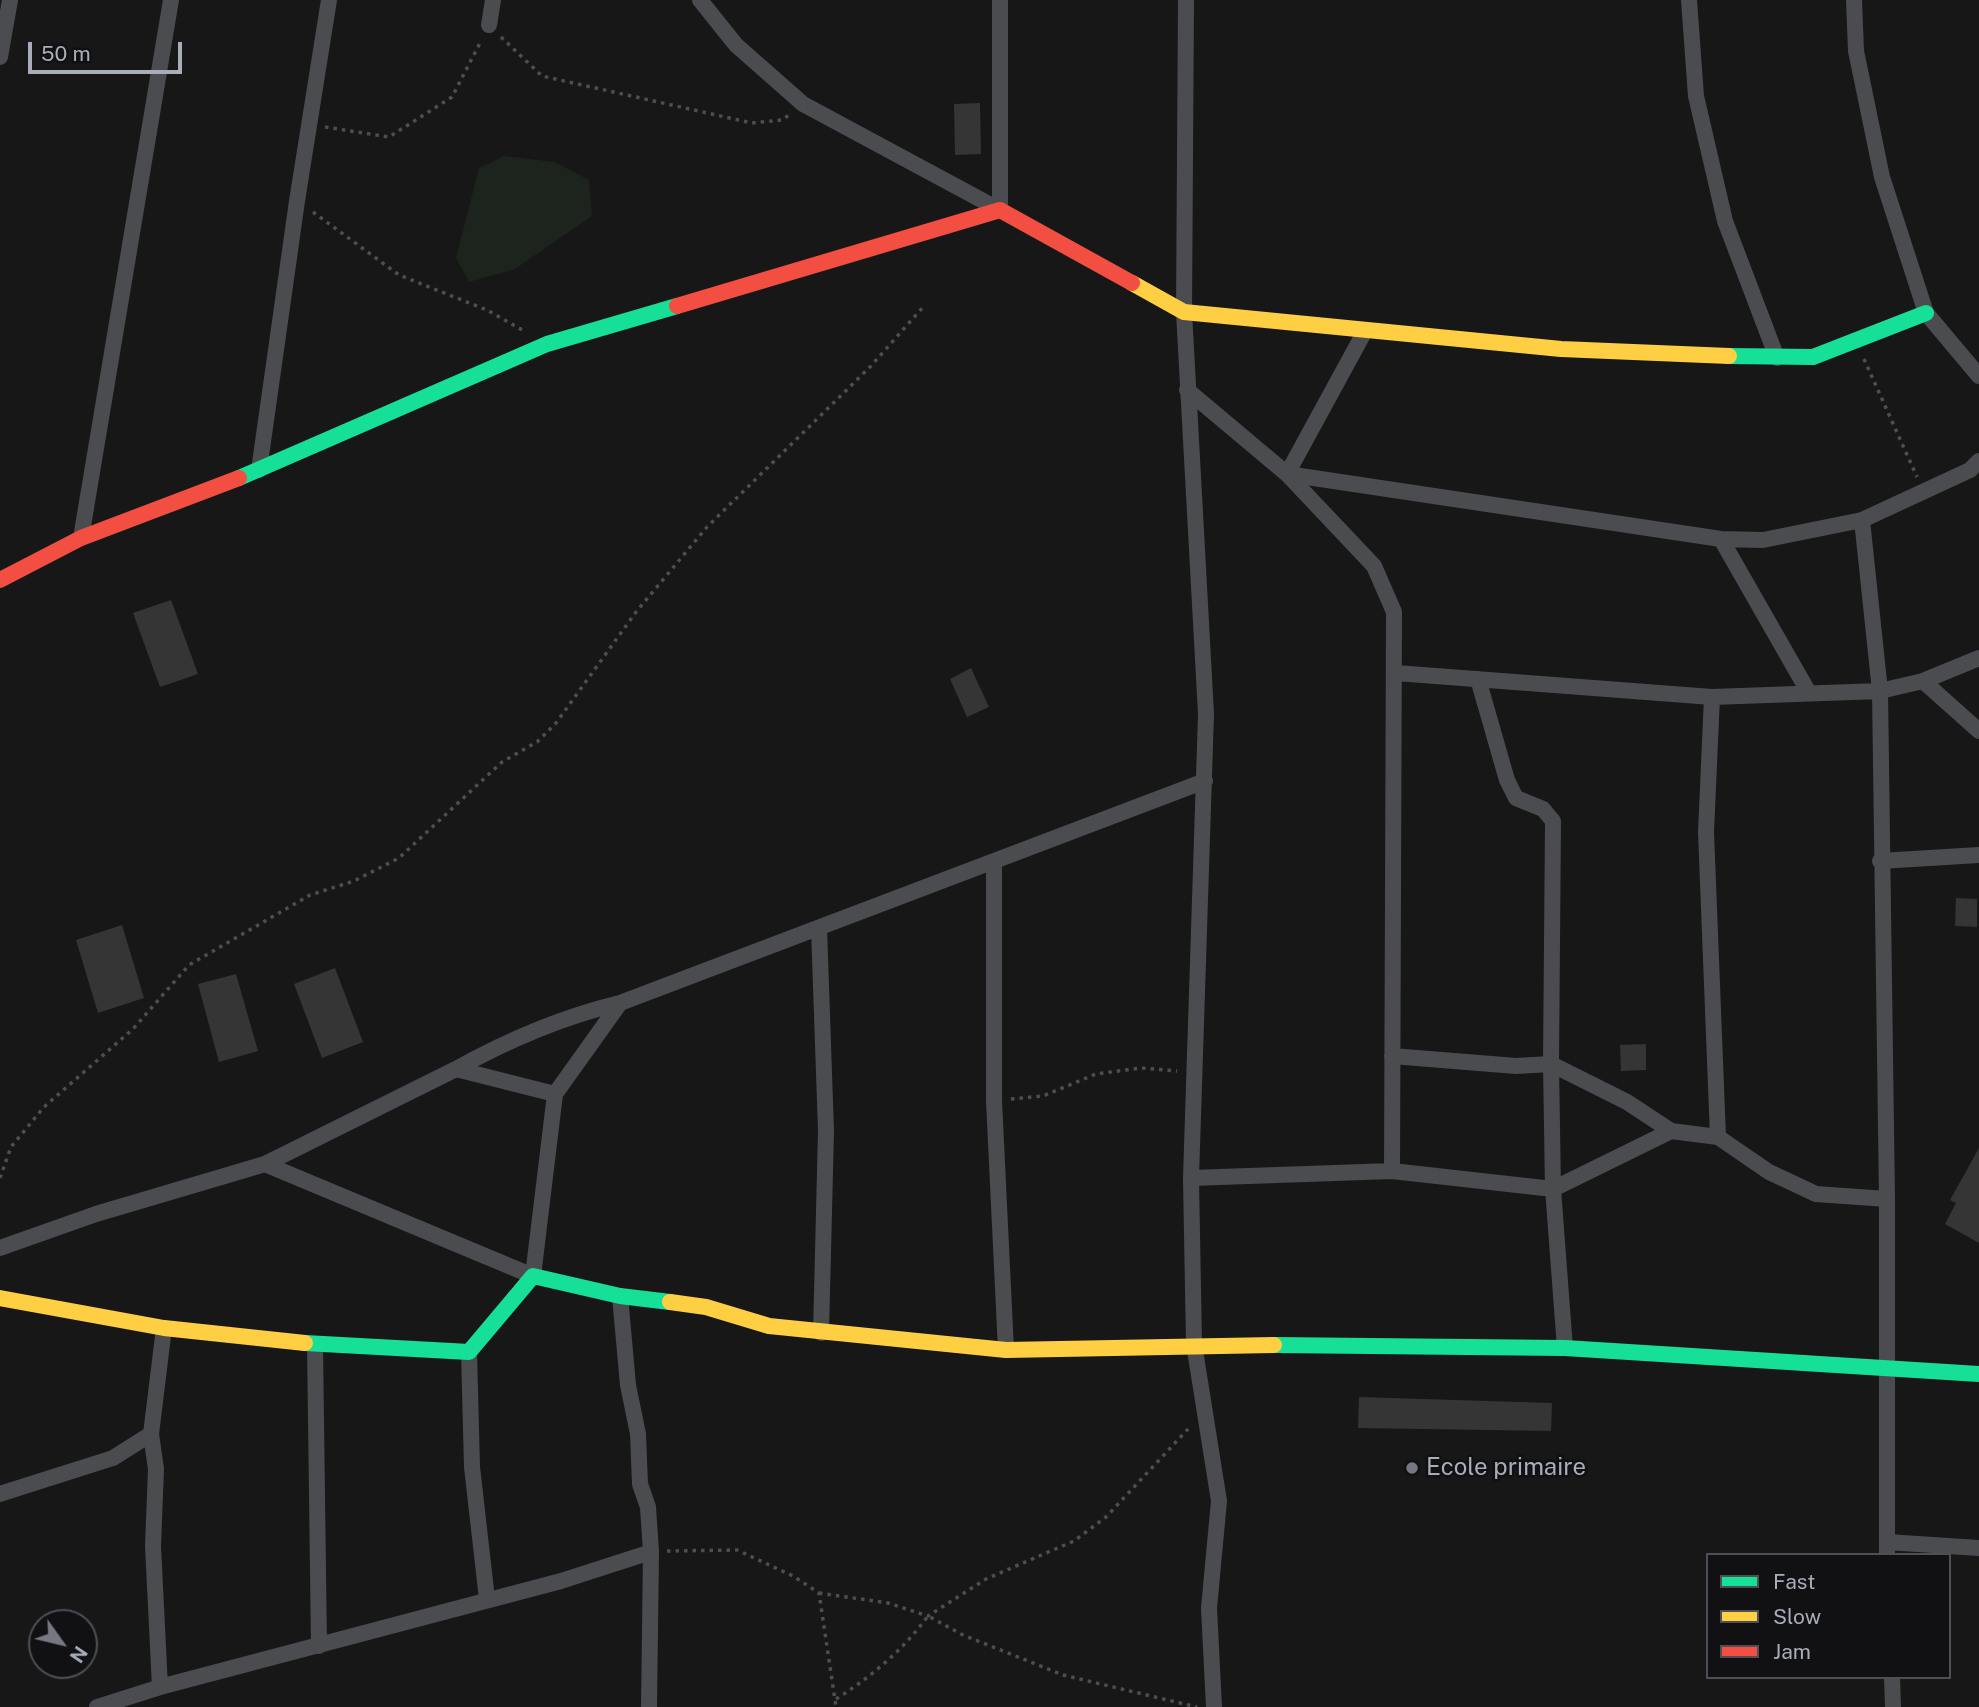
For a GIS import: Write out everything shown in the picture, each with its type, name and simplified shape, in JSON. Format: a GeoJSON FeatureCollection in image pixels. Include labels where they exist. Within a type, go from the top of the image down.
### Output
{"type":"FeatureCollection","features":[{"type":"Feature","properties":{"kind":"street"},"geometry":{"type":"LineString","coordinates":[[0,57],[9,0]]}},
{"type":"Feature","properties":{"kind":"street"},"geometry":{"type":"LineString","coordinates":[[81,538],[171,0]]}},
{"type":"Feature","properties":{"kind":"street"},"geometry":{"type":"LineString","coordinates":[[259,470],[329,0]]}},
{"type":"Feature","properties":{"kind":"street"},"geometry":{"type":"LineString","coordinates":[[489,25],[493,0]]}},
{"type":"Feature","properties":{"kind":"street"},"geometry":{"type":"LineString","coordinates":[[699,0],[736,45],[803,104],[1184,312],[1561,349],[1777,358],[1813,357],[1926,313]]}},
{"type":"Feature","properties":{"kind":"street"},"geometry":{"type":"LineString","coordinates":[[1000,0],[1000,210]]}},
{"type":"Feature","properties":{"kind":"street"},"geometry":{"type":"LineString","coordinates":[[1186,0],[1184,312],[1206,714],[1191,1178],[1194,1344],[1219,1500],[1209,1608],[1214,1707]]}},
{"type":"Feature","properties":{"kind":"street"},"geometry":{"type":"LineString","coordinates":[[1689,0],[1696,96],[1725,221],[1777,358]]}},
{"type":"Feature","properties":{"kind":"street"},"geometry":{"type":"LineString","coordinates":[[1854,0],[1856,51],[1882,177],[1926,313],[1979,376]]}},
{"type":"Feature","properties":{"kind":"street"},"geometry":{"type":"LineString","coordinates":[[0,580],[81,538],[259,470],[547,344],[1000,210]]}},
{"type":"Feature","properties":{"kind":"street"},"geometry":{"type":"LineString","coordinates":[[1287,474],[1365,331]]}},
{"type":"Feature","properties":{"kind":"street"},"geometry":{"type":"LineString","coordinates":[[1187,390],[1287,474],[1374,566],[1394,612],[1396,673],[1392,1171]]}},
{"type":"Feature","properties":{"kind":"street"},"geometry":{"type":"LineString","coordinates":[[1287,474],[1721,539],[1763,540],[1862,520],[1970,470],[1979,461]]}},
{"type":"Feature","properties":{"kind":"street"},"geometry":{"type":"LineString","coordinates":[[1862,520],[1880,691],[1880,861],[1887,1199],[1887,1549],[1979,1548]]}},
{"type":"Feature","properties":{"kind":"street"},"geometry":{"type":"LineString","coordinates":[[1721,539],[1809,693]]}},
{"type":"Feature","properties":{"kind":"street"},"geometry":{"type":"LineString","coordinates":[[1396,673],[1712,697],[1880,691],[1923,681],[1979,658]]}},
{"type":"Feature","properties":{"kind":"street"},"geometry":{"type":"LineString","coordinates":[[1478,679],[1507,780],[1516,798],[1543,809],[1553,821],[1550,1064],[1553,1189],[1565,1348]]}},
{"type":"Feature","properties":{"kind":"street"},"geometry":{"type":"LineString","coordinates":[[1923,681],[1979,731]]}},
{"type":"Feature","properties":{"kind":"street"},"geometry":{"type":"LineString","coordinates":[[1712,697],[1706,832],[1718,1138]]}},
{"type":"Feature","properties":{"kind":"street"},"geometry":{"type":"LineString","coordinates":[[0,1248],[96,1214],[265,1164],[495,1048],[576,1013],[620,1003],[1205,780]]}},
{"type":"Feature","properties":{"kind":"street"},"geometry":{"type":"LineString","coordinates":[[1880,861],[1979,855]]}},
{"type":"Feature","properties":{"kind":"street"},"geometry":{"type":"LineString","coordinates":[[994,861],[994,1101],[1006,1350]]}},
{"type":"Feature","properties":{"kind":"street"},"geometry":{"type":"LineString","coordinates":[[819,928],[826,1131],[821,1333]]}},
{"type":"Feature","properties":{"kind":"street"},"geometry":{"type":"LineString","coordinates":[[487,1599],[472,1467],[469,1352],[533,1276],[555,1094],[620,1003]]}},
{"type":"Feature","properties":{"kind":"street"},"geometry":{"type":"LineString","coordinates":[[1392,1056],[1516,1066],[1550,1064],[1627,1102],[1671,1131],[1718,1138],[1769,1172],[1816,1194],[1887,1199]]}},
{"type":"Feature","properties":{"kind":"street"},"geometry":{"type":"LineString","coordinates":[[456,1069],[555,1094]]}},
{"type":"Feature","properties":{"kind":"street"},"geometry":{"type":"LineString","coordinates":[[1191,1178],[1392,1171],[1553,1189],[1671,1131]]}},
{"type":"Feature","properties":{"kind":"street"},"geometry":{"type":"LineString","coordinates":[[265,1164],[533,1276],[620,1296],[706,1307],[769,1326],[821,1333],[1006,1350],[1194,1344],[1565,1348],[1888,1366],[1979,1374]]}},
{"type":"Feature","properties":{"kind":"street"},"geometry":{"type":"LineString","coordinates":[[620,1296],[628,1385],[638,1434],[640,1484],[649,1507],[649,1707]]}},
{"type":"Feature","properties":{"kind":"street"},"geometry":{"type":"LineString","coordinates":[[0,1298],[164,1328],[315,1344],[469,1352]]}},
{"type":"Feature","properties":{"kind":"street"},"geometry":{"type":"LineString","coordinates":[[160,1687],[153,1546],[156,1469],[151,1434],[164,1328]]}},
{"type":"Feature","properties":{"kind":"street"},"geometry":{"type":"LineString","coordinates":[[315,1344],[319,1646]]}},
{"type":"Feature","properties":{"kind":"street"},"geometry":{"type":"LineString","coordinates":[[0,1494],[113,1458],[151,1434]]}},
{"type":"Feature","properties":{"kind":"street"},"geometry":{"type":"LineString","coordinates":[[97,1707],[160,1687],[561,1581],[651,1552]]}},
{"type":"Feature","properties":{"kind":"street"},"geometry":{"type":"LineString","coordinates":[[1892,1679],[1893,1707]]}},
{"type":"Feature","properties":{"kind":"path"},"geometry":{"type":"LineString","coordinates":[[309,124],[389,137],[452,97],[489,25],[542,76],[752,123],[782,120],[803,104]]}},
{"type":"Feature","properties":{"kind":"path"},"geometry":{"type":"LineString","coordinates":[[297,201],[399,275],[487,310],[547,344]]}},
{"type":"Feature","properties":{"kind":"path"},"geometry":{"type":"LineString","coordinates":[[0,1178],[11,1147],[44,1107],[133,1029],[190,965],[310,895],[354,881],[399,858],[502,762],[537,742],[556,723],[636,612],[707,527],[870,367],[924,306]]}},
{"type":"Feature","properties":{"kind":"path"},"geometry":{"type":"LineString","coordinates":[[1857,342],[1923,491]]}},
{"type":"Feature","properties":{"kind":"path"},"geometry":{"type":"LineString","coordinates":[[994,1101],[1043,1096],[1096,1074],[1141,1068],[1196,1072]]}},
{"type":"Feature","properties":{"kind":"path"},"geometry":{"type":"LineString","coordinates":[[836,1699],[859,1685],[910,1641],[928,1616],[986,1579],[1074,1541],[1106,1517],[1205,1411]]}},
{"type":"Feature","properties":{"kind":"path"},"geometry":{"type":"LineString","coordinates":[[651,1552],[737,1550],[793,1576],[819,1593],[888,1603],[928,1616],[963,1634],[1063,1675],[1199,1707]]}},
{"type":"Feature","properties":{"kind":"path"},"geometry":{"type":"LineString","coordinates":[[819,1593],[836,1707]]}},
{"type":"Feature","properties":{"kind":"shaded area"},"geometry":{"type":"Polygon","coordinates":[[[504,156],[555,162],[589,180],[592,216],[515,269],[469,282],[456,258],[479,168],[504,156]]]}},
{"type":"Feature","properties":{"kind":"building"},"geometry":{"type":"Polygon","coordinates":[[[980,103],[981,154],[955,155],[954,104],[980,103]]]}},
{"type":"Feature","properties":{"kind":"building"},"geometry":{"type":"Polygon","coordinates":[[[171,600],[198,674],[160,687],[133,613],[171,600]]]}},
{"type":"Feature","properties":{"kind":"building"},"geometry":{"type":"Polygon","coordinates":[[[971,668],[989,707],[967,717],[950,679],[971,668]]]}},
{"type":"Feature","properties":{"kind":"building"},"geometry":{"type":"Polygon","coordinates":[[[1956,898],[1977,899],[1977,927],[1955,926],[1956,898]]]}},
{"type":"Feature","properties":{"kind":"building"},"geometry":{"type":"Polygon","coordinates":[[[122,925],[144,998],[98,1013],[76,940],[122,925]]]}},
{"type":"Feature","properties":{"kind":"building"},"geometry":{"type":"Polygon","coordinates":[[[335,968],[363,1042],[322,1058],[294,984],[335,968]]]}},
{"type":"Feature","properties":{"kind":"building"},"geometry":{"type":"Polygon","coordinates":[[[236,974],[258,1051],[219,1062],[198,984],[236,974]]]}},
{"type":"Feature","properties":{"kind":"building"},"geometry":{"type":"Polygon","coordinates":[[[1646,1044],[1646,1070],[1621,1071],[1620,1045],[1646,1044]]]}},
{"type":"Feature","properties":{"kind":"building"},"geometry":{"type":"Polygon","coordinates":[[[1979,1148],[1979,1243],[1945,1224],[1956,1203],[1950,1200],[1979,1148]]]}},
{"type":"Feature","properties":{"kind":"building"},"geometry":{"type":"Polygon","coordinates":[[[1359,1397],[1552,1403],[1551,1431],[1358,1428],[1359,1397]]]}},
{"type":"Feature","properties":{"kind":"traffic: fast"},"geometry":{"type":"LineString","coordinates":[[239,478],[547,344],[677,306]]}},
{"type":"Feature","properties":{"kind":"traffic: fast"},"geometry":{"type":"LineString","coordinates":[[1729,356],[1813,357],[1926,313]]}},
{"type":"Feature","properties":{"kind":"traffic: fast"},"geometry":{"type":"LineString","coordinates":[[305,1343],[469,1352],[533,1276],[620,1296],[670,1302]]}},
{"type":"Feature","properties":{"kind":"traffic: fast"},"geometry":{"type":"LineString","coordinates":[[1274,1345],[1565,1348],[1979,1374]]}},
{"type":"Feature","properties":{"kind":"traffic: slow"},"geometry":{"type":"LineString","coordinates":[[1132,283],[1184,312],[1561,349],[1729,356]]}},
{"type":"Feature","properties":{"kind":"traffic: slow"},"geometry":{"type":"LineString","coordinates":[[0,1298],[164,1328],[305,1343]]}},
{"type":"Feature","properties":{"kind":"traffic: slow"},"geometry":{"type":"LineString","coordinates":[[670,1302],[706,1307],[769,1326],[1006,1350],[1274,1345]]}},
{"type":"Feature","properties":{"kind":"traffic: jam"},"geometry":{"type":"LineString","coordinates":[[677,306],[1000,210],[1132,283]]}},
{"type":"Feature","properties":{"kind":"traffic: jam"},"geometry":{"type":"LineString","coordinates":[[0,580],[81,538],[239,478]]}},
{"type":"Feature","properties":{"kind":"place","name":"Ecole primaire"},"geometry":{"type":"Point","coordinates":[1412,1468]}}]}
